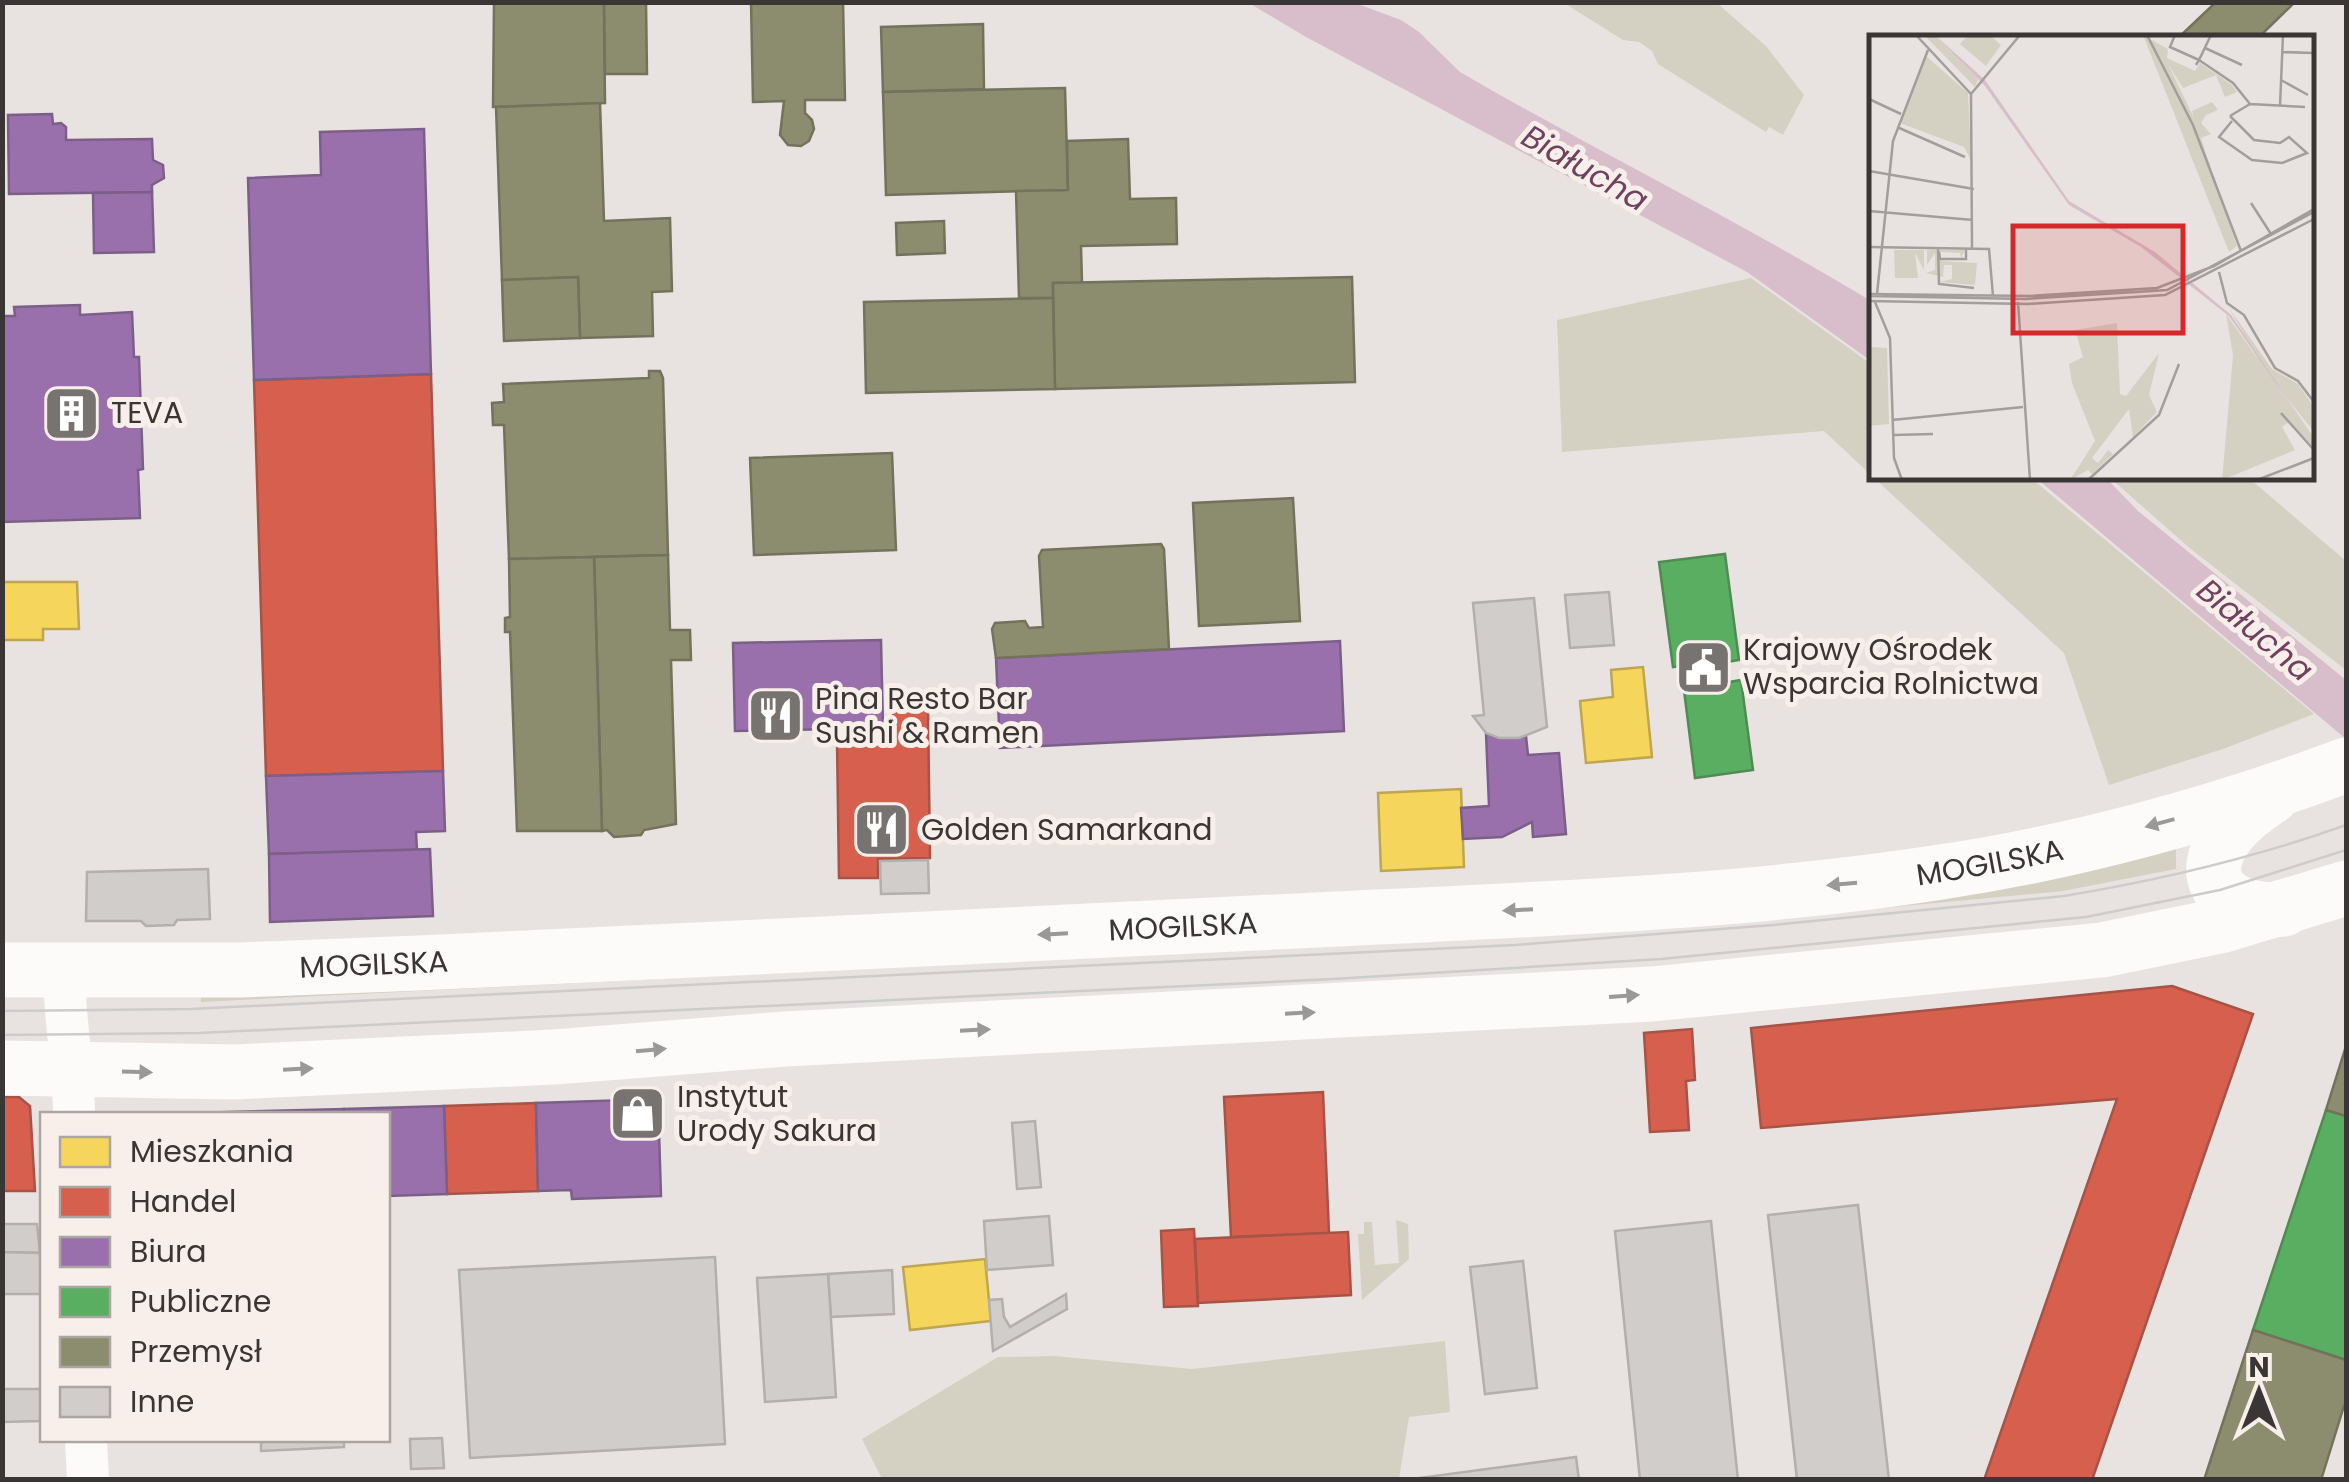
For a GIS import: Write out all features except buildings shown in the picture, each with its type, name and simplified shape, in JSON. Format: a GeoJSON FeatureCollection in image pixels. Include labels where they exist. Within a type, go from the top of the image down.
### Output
{"type":"FeatureCollection","features":[{"type":"Feature","properties":{"kind":"main road"},"geometry":{"type":"LineString","coordinates":[[2287,908],[2262,910],[2232,902],[2220,890],[2215,866],[2218,850],[2240,821],[2310,779]]}},
{"type":"Feature","properties":{"kind":"main road","name":"MOGILSKA"},"geometry":{"type":"LineString","coordinates":[[2,970],[240,970],[726,950],[1654,902],[1882,880],[1989,864],[2156,824],[2310,779]]}},
{"type":"Feature","properties":{"kind":"main road"},"geometry":{"type":"LineString","coordinates":[[2,1068],[74,1092],[201,1074],[504,1060],[785,1039],[1632,996],[2102,950],[2211,928],[2346,888]]}},
{"type":"Feature","properties":{"kind":"street"},"geometry":{"type":"LineString","coordinates":[[64,970],[64,1011],[70,1034],[74,1092]]}},
{"type":"Feature","properties":{"kind":"street"},"geometry":{"type":"LineString","coordinates":[[86,1442],[88,1480]]}},
{"type":"Feature","properties":{"kind":"shaded area"},"geometry":{"type":"Polygon","coordinates":[[[1564,3],[1717,3],[1766,46],[1804,95],[1783,135],[1769,127],[1766,132],[1658,64],[1652,51],[1639,42],[1623,40],[1564,3]]]}},
{"type":"Feature","properties":{"kind":"shaded area"},"geometry":{"type":"Polygon","coordinates":[[[1751,278],[1869,363],[1869,473],[1824,431],[1562,452],[1557,320],[1751,278]]]}},
{"type":"Feature","properties":{"kind":"shaded area"},"geometry":{"type":"Polygon","coordinates":[[[1876,480],[2033,480],[2314,714],[2223,749],[2109,785],[2064,653],[1876,480]]]}},
{"type":"Feature","properties":{"kind":"shaded area"},"geometry":{"type":"Polygon","coordinates":[[[2112,480],[2251,480],[2346,561],[2346,670],[2192,550],[2112,480]]]}},
{"type":"Feature","properties":{"kind":"shaded area"},"geometry":{"type":"Polygon","coordinates":[[[2176,846],[2176,869],[2063,891],[1658,929],[201,1002],[200,990],[2176,846]]]}},
{"type":"Feature","properties":{"kind":"shaded area"},"geometry":{"type":"Polygon","coordinates":[[[1396,1220],[1408,1224],[1409,1259],[1362,1300],[1358,1234],[1364,1234],[1364,1222],[1372,1222],[1375,1265],[1399,1263],[1396,1220]]]}},
{"type":"Feature","properties":{"kind":"shaded area"},"geometry":{"type":"Polygon","coordinates":[[[1445,1341],[1450,1412],[1409,1417],[1399,1479],[882,1479],[862,1439],[998,1357],[1054,1356],[1192,1369],[1445,1341]]]}},
{"type":"Feature","properties":{"kind":"water","name":"Białucha"},"geometry":{"type":"Polygon","coordinates":[[[1249,3],[1355,3],[1401,20],[1460,72],[1869,300],[1869,360],[1747,272],[1249,3]]]}},
{"type":"Feature","properties":{"kind":"water","name":"Białucha"},"geometry":{"type":"Polygon","coordinates":[[[2038,480],[2108,480],[2138,511],[2346,680],[2346,739],[2038,480]]]}},
{"type":"Feature","properties":{"kind":"tram line"},"geometry":{"type":"LineString","coordinates":[[2,1011],[191,1009],[1515,945],[1773,925],[2100,890],[2242,858],[2346,825]]}},
{"type":"Feature","properties":{"kind":"tram line"},"geometry":{"type":"LineString","coordinates":[[2,1035],[199,1033],[1333,979],[1661,959],[2086,917],[2220,890],[2346,850]]}},
{"type":"Feature","properties":{"kind":"place","name":"TEVA"},"geometry":{"type":"Point","coordinates":[72,413]}},
{"type":"Feature","properties":{"kind":"place","name":"Krajowy Ośrodek Wsparcia Rolnictwa"},"geometry":{"type":"Point","coordinates":[1704,667]}},
{"type":"Feature","properties":{"kind":"place","name":"Pina Resto Bar Sushi & Ramen"},"geometry":{"type":"Point","coordinates":[776,716]}},
{"type":"Feature","properties":{"kind":"place","name":"Golden Samarkand"},"geometry":{"type":"Point","coordinates":[882,830]}},
{"type":"Feature","properties":{"kind":"place","name":"Instytut Urody Sakura"},"geometry":{"type":"Point","coordinates":[638,1114]}}]}
